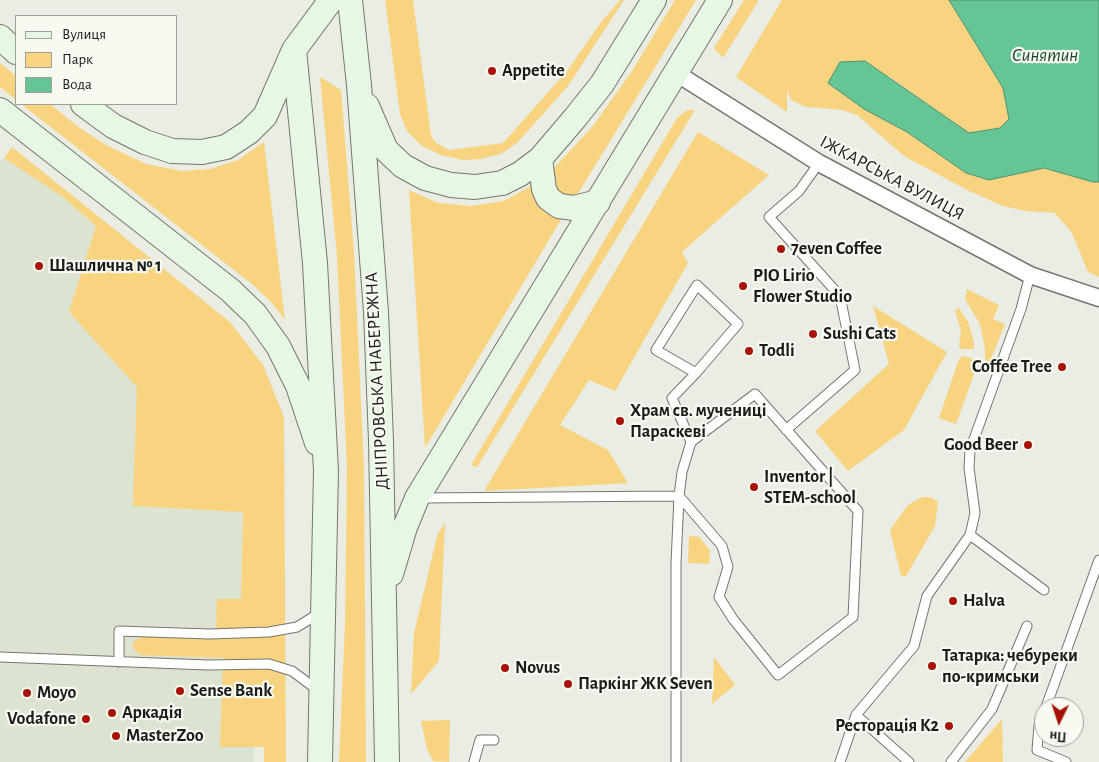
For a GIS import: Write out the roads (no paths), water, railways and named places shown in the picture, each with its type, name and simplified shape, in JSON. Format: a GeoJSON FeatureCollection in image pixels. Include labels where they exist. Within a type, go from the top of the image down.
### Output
{"type":"FeatureCollection","features":[{"type":"Feature","properties":{"kind":"main road"},"geometry":{"type":"LineString","coordinates":[[84,105],[113,126],[144,142],[172,151],[202,152],[226,147],[249,132],[265,116],[294,50],[331,0]]}},
{"type":"Feature","properties":{"kind":"main road","name":"ДНІПРОВСЬКА НАБЕРЕЖНА"},"geometry":{"type":"LineString","coordinates":[[350,0],[359,85],[376,312],[382,441],[387,762]]}},
{"type":"Feature","properties":{"kind":"main road"},"geometry":{"type":"LineString","coordinates":[[359,85],[373,123],[386,150],[403,166],[425,178],[451,185],[475,187],[502,183],[520,174],[540,159],[602,84],[654,0]]}},
{"type":"Feature","properties":{"kind":"main road"},"geometry":{"type":"LineString","coordinates":[[384,595],[405,527],[417,498],[720,0]]}},
{"type":"Feature","properties":{"kind":"main road"},"geometry":{"type":"LineString","coordinates":[[0,37],[15,51]]}},
{"type":"Feature","properties":{"kind":"main road"},"geometry":{"type":"LineString","coordinates":[[294,50],[315,263],[326,471],[320,762]]}},
{"type":"Feature","properties":{"kind":"main road"},"geometry":{"type":"LineString","coordinates":[[0,110],[230,290],[254,314],[278,346],[298,386],[326,471]]}},
{"type":"Feature","properties":{"kind":"main road"},"geometry":{"type":"LineString","coordinates":[[540,159],[544,189],[548,198],[559,206],[574,208],[598,202]]}},
{"type":"Feature","properties":{"kind":"street","name":"ІЖКАРСЬКА ВУЛИЦЯ"},"geometry":{"type":"LineString","coordinates":[[676,72],[820,163],[1030,275],[1099,298]]}},
{"type":"Feature","properties":{"kind":"lane"},"geometry":{"type":"LineString","coordinates":[[786,430],[855,370],[840,296],[769,217],[799,191],[820,163]]}},
{"type":"Feature","properties":{"kind":"lane"},"geometry":{"type":"LineString","coordinates":[[840,762],[856,715],[914,646],[927,596],[970,535],[975,513],[969,468],[970,450],[1021,309],[1030,275]]}},
{"type":"Feature","properties":{"kind":"lane"},"geometry":{"type":"LineString","coordinates":[[691,442],[672,398],[696,373],[738,324],[697,284],[656,350],[696,373]]}},
{"type":"Feature","properties":{"kind":"lane"},"geometry":{"type":"LineString","coordinates":[[417,498],[679,496],[722,546],[728,567],[720,597],[733,619],[778,675],[853,617],[858,511],[755,394],[691,442],[682,472],[679,496],[676,538],[676,762]]}},
{"type":"Feature","properties":{"kind":"lane"},"geometry":{"type":"LineString","coordinates":[[970,535],[1044,590]]}},
{"type":"Feature","properties":{"kind":"lane"},"geometry":{"type":"LineString","coordinates":[[1050,697],[1099,560]]}},
{"type":"Feature","properties":{"kind":"lane"},"geometry":{"type":"LineString","coordinates":[[119,662],[120,631],[209,634],[269,632],[297,627],[323,611]]}},
{"type":"Feature","properties":{"kind":"lane"},"geometry":{"type":"LineString","coordinates":[[950,762],[992,709],[1027,626]]}},
{"type":"Feature","properties":{"kind":"lane"},"geometry":{"type":"LineString","coordinates":[[0,658],[278,665],[292,671],[322,692]]}},
{"type":"Feature","properties":{"kind":"lane"},"geometry":{"type":"LineString","coordinates":[[856,715],[910,762]]}},
{"type":"Feature","properties":{"kind":"lane"},"geometry":{"type":"LineString","coordinates":[[474,762],[480,740],[494,740]]}},
{"type":"Feature","properties":{"kind":"lane"},"geometry":{"type":"LineString","coordinates":[[1037,747],[1037,750],[1066,762]]}},
{"type":"Feature","properties":{"kind":"water","name":"Синятин"},"geometry":{"type":"Polygon","coordinates":[[[949,0],[1099,0],[1099,182],[1044,168],[989,180],[966,173],[907,132],[864,109],[828,83],[840,62],[865,61],[969,133],[1000,128],[1009,119],[1003,88],[949,0]]]}},
{"type":"Feature","properties":{"kind":"place","name":"Appetite"},"geometry":{"type":"Point","coordinates":[492,71]}},
{"type":"Feature","properties":{"kind":"place","name":"7even Coffee"},"geometry":{"type":"Point","coordinates":[781,249]}},
{"type":"Feature","properties":{"kind":"place","name":"Шашлична № 1"},"geometry":{"type":"Point","coordinates":[39,266]}},
{"type":"Feature","properties":{"kind":"place","name":"PIO Lirio Flower Studio"},"geometry":{"type":"Point","coordinates":[743,286]}},
{"type":"Feature","properties":{"kind":"place","name":"Sushi Cats"},"geometry":{"type":"Point","coordinates":[813,334]}},
{"type":"Feature","properties":{"kind":"place","name":"Todli"},"geometry":{"type":"Point","coordinates":[749,351]}},
{"type":"Feature","properties":{"kind":"place","name":"Coffee Tree"},"geometry":{"type":"Point","coordinates":[1062,367]}},
{"type":"Feature","properties":{"kind":"place","name":"Храм св. мучениці Параскеві"},"geometry":{"type":"Point","coordinates":[620,421]}},
{"type":"Feature","properties":{"kind":"place","name":"Good Beer"},"geometry":{"type":"Point","coordinates":[1028,445]}},
{"type":"Feature","properties":{"kind":"place","name":"Inventor | STEM-school"},"geometry":{"type":"Point","coordinates":[754,487]}},
{"type":"Feature","properties":{"kind":"place","name":"Halva"},"geometry":{"type":"Point","coordinates":[953,601]}},
{"type":"Feature","properties":{"kind":"place","name":"Татарка: чебуреки по-кримськи"},"geometry":{"type":"Point","coordinates":[932,666]}},
{"type":"Feature","properties":{"kind":"place","name":"Novus"},"geometry":{"type":"Point","coordinates":[505,668]}},
{"type":"Feature","properties":{"kind":"place","name":"Паркінг ЖК Seven"},"geometry":{"type":"Point","coordinates":[568,684]}},
{"type":"Feature","properties":{"kind":"place","name":"Sense Bank"},"geometry":{"type":"Point","coordinates":[180,691]}},
{"type":"Feature","properties":{"kind":"place","name":"Moyo"},"geometry":{"type":"Point","coordinates":[27,693]}},
{"type":"Feature","properties":{"kind":"place","name":"Аркадія"},"geometry":{"type":"Point","coordinates":[112,713]}},
{"type":"Feature","properties":{"kind":"place","name":"Vodafone"},"geometry":{"type":"Point","coordinates":[86,719]}},
{"type":"Feature","properties":{"kind":"place","name":"Ресторація K2"},"geometry":{"type":"Point","coordinates":[949,726]}},
{"type":"Feature","properties":{"kind":"place","name":"MasterZoo"},"geometry":{"type":"Point","coordinates":[116,736]}}]}
